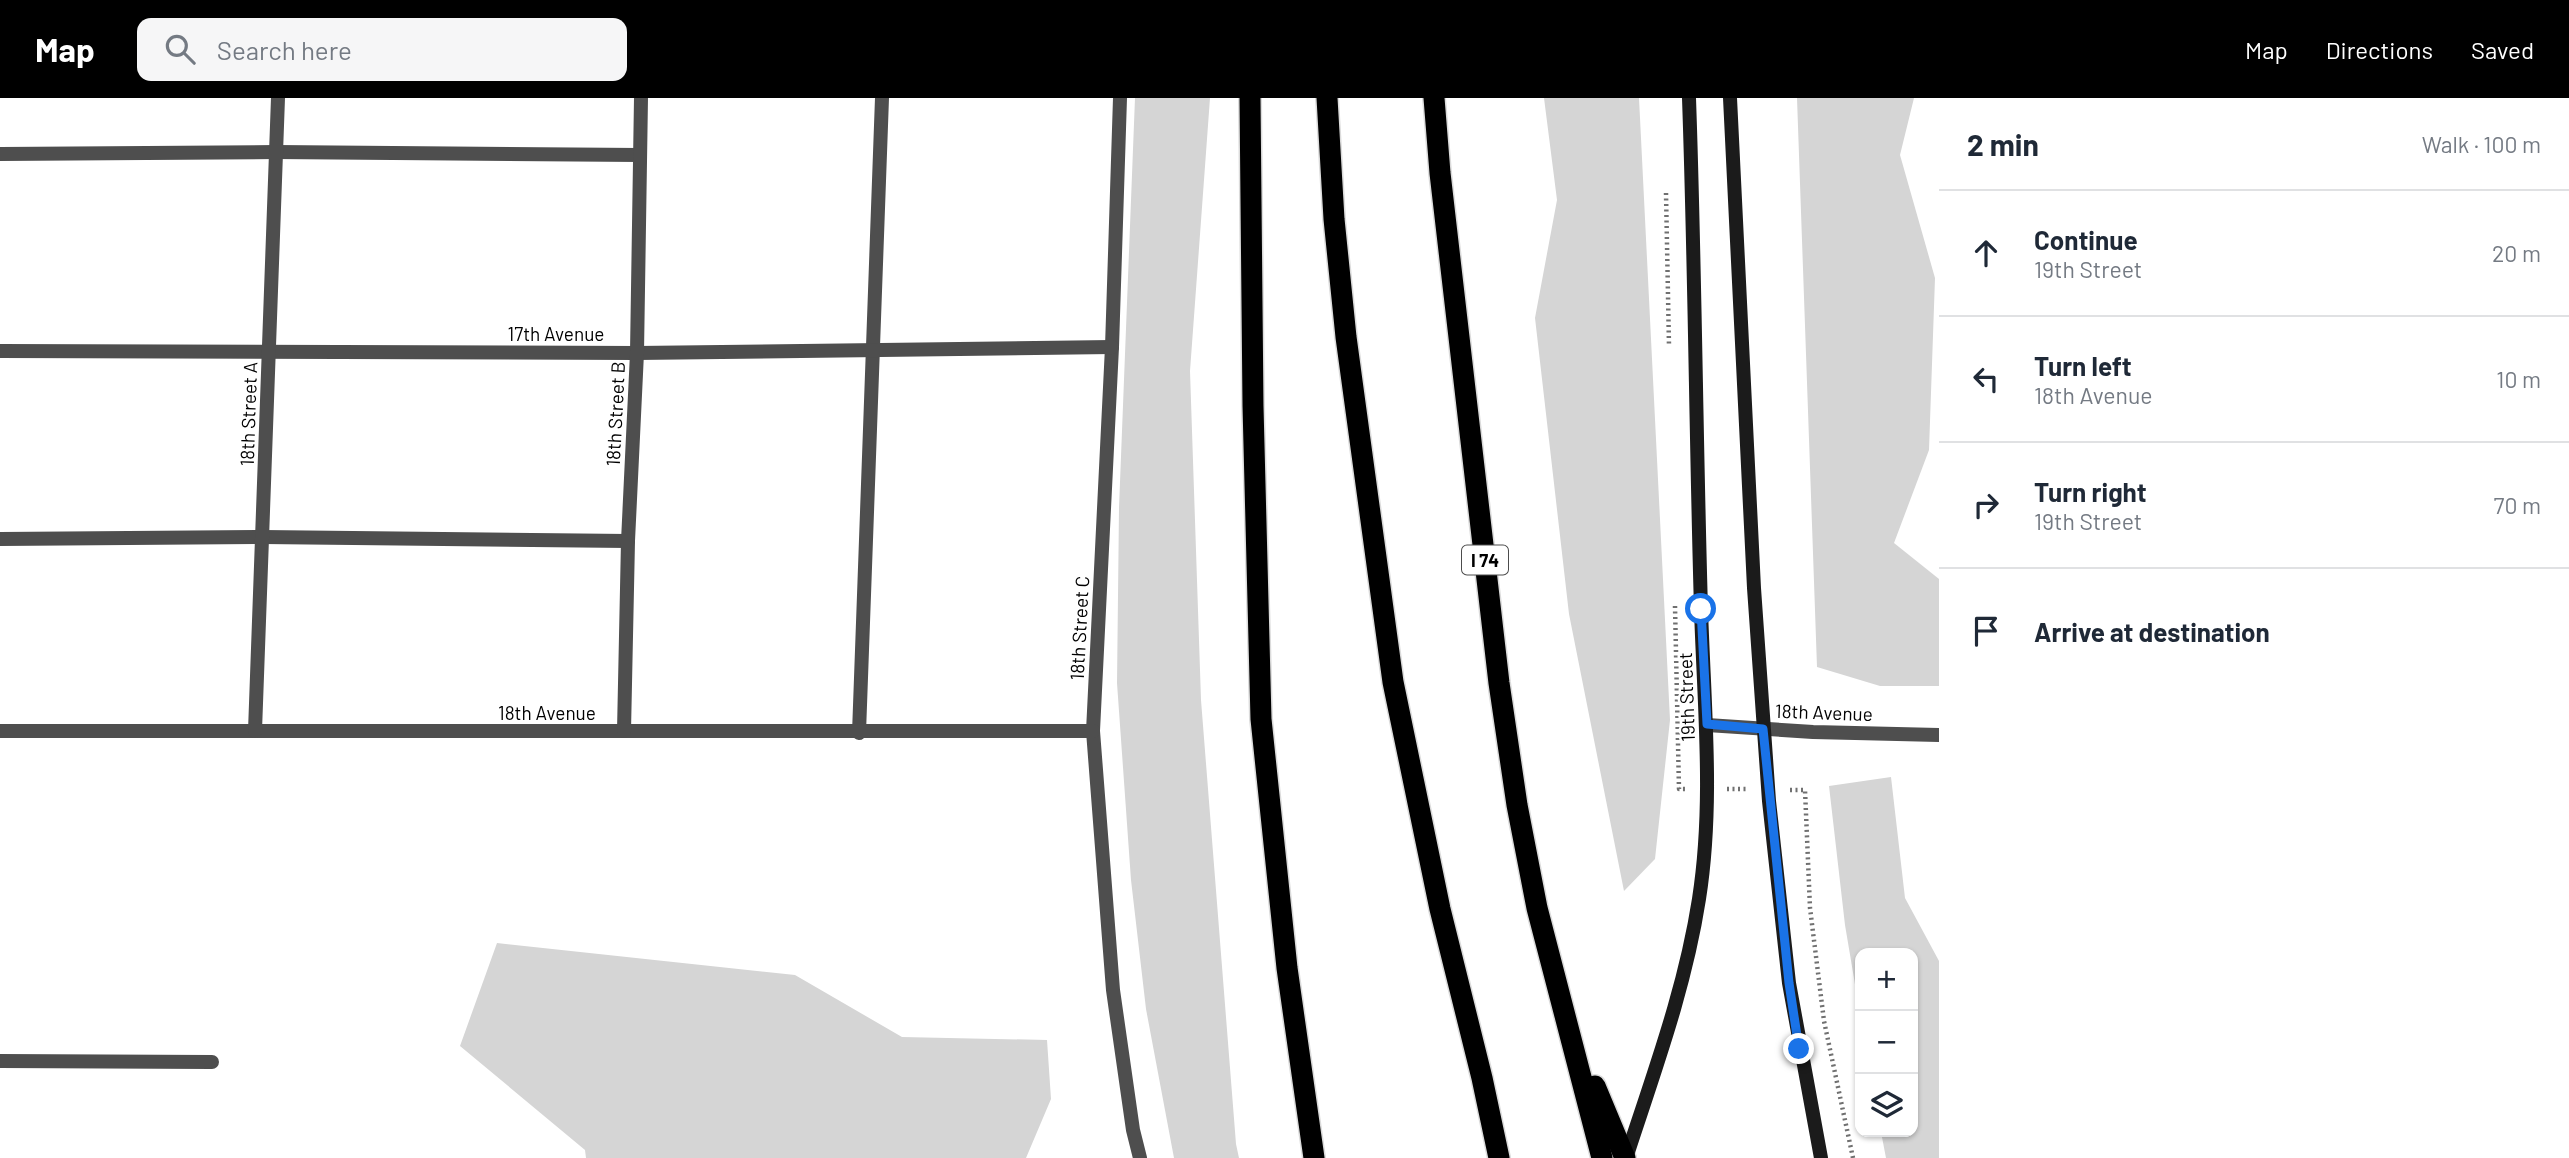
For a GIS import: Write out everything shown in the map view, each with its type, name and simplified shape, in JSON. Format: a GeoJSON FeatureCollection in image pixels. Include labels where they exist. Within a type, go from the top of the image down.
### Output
{"type":"FeatureCollection","features":[{"type":"Feature","properties":{"kind":"highway"},"geometry":{"type":"LineString","coordinates":[[1250,98],[1255,522],[1261,719],[1287,968],[1314,1158]]}},
{"type":"Feature","properties":{"kind":"highway"},"geometry":{"type":"LineString","coordinates":[[1327,98],[1334,219],[1346,337],[1393,681],[1440,909],[1499,1158]]}},
{"type":"Feature","properties":{"kind":"highway","name":"I 74"},"geometry":{"type":"LineString","coordinates":[[1434,98],[1440,173],[1501,697],[1517,806],[1535,895],[1602,1158]]}},
{"type":"Feature","properties":{"kind":"highway"},"geometry":{"type":"LineString","coordinates":[[1565,1017],[1626,1158]]}},
{"type":"Feature","properties":{"kind":"main road","name":"19th Street"},"geometry":{"type":"LineString","coordinates":[[1626,1158],[1678,1000],[1690,951],[1705,838],[1707,724],[1701,609],[1689,98]]}},
{"type":"Feature","properties":{"kind":"main road"},"geometry":{"type":"LineString","coordinates":[[1730,98],[1763,729],[1789,983],[1821,1158]]}},
{"type":"Feature","properties":{"kind":"street","name":"18th Street A"},"geometry":{"type":"LineString","coordinates":[[256,731],[278,98]]}},
{"type":"Feature","properties":{"kind":"street","name":"18th Street B"},"geometry":{"type":"LineString","coordinates":[[624,731],[628,541],[637,353],[641,98]]}},
{"type":"Feature","properties":{"kind":"street"},"geometry":{"type":"LineString","coordinates":[[859,733],[882,98]]}},
{"type":"Feature","properties":{"kind":"street","name":"18th Street C"},"geometry":{"type":"LineString","coordinates":[[1120,98],[1112,347],[1093,731],[1113,990],[1133,1130],[1140,1158]]}},
{"type":"Feature","properties":{"kind":"street"},"geometry":{"type":"LineString","coordinates":[[0,154],[276,152],[640,155]]}},
{"type":"Feature","properties":{"kind":"street","name":"17th Avenue"},"geometry":{"type":"LineString","coordinates":[[0,351],[637,353],[1112,347]]}},
{"type":"Feature","properties":{"kind":"street"},"geometry":{"type":"LineString","coordinates":[[0,539],[263,537],[628,541]]}},
{"type":"Feature","properties":{"kind":"street","name":"18th Avenue"},"geometry":{"type":"LineString","coordinates":[[1707,724],[1763,729],[1939,735]]}},
{"type":"Feature","properties":{"kind":"street","name":"18th Avenue"},"geometry":{"type":"LineString","coordinates":[[0,731],[1093,731]]}},
{"type":"Feature","properties":{"kind":"street"},"geometry":{"type":"LineString","coordinates":[[0,1061],[212,1062]]}},
{"type":"Feature","properties":{"kind":"shaded area"},"geometry":{"type":"Polygon","coordinates":[[[1135,98],[1210,98],[1190,371],[1201,700],[1239,1158],[1174,1158],[1146,1009],[1131,880],[1117,683],[1119,508],[1135,98]]]}},
{"type":"Feature","properties":{"kind":"shaded area"},"geometry":{"type":"Polygon","coordinates":[[[1544,98],[1639,98],[1670,720],[1655,859],[1624,891],[1569,614],[1535,318],[1557,200],[1544,98]]]}},
{"type":"Feature","properties":{"kind":"shaded area"},"geometry":{"type":"Polygon","coordinates":[[[1797,98],[1914,98],[1900,155],[1935,278],[1929,450],[1894,543],[1939,579],[1939,686],[1880,686],[1817,667],[1797,98]]]}},
{"type":"Feature","properties":{"kind":"shaded area"},"geometry":{"type":"Polygon","coordinates":[[[1891,777],[1905,898],[1939,961],[1939,1158],[1886,1158],[1882,1137],[1918,1137],[1918,948],[1855,948],[1855,984],[1845,925],[1829,786],[1891,777]]]}},
{"type":"Feature","properties":{"kind":"shaded area"},"geometry":{"type":"Polygon","coordinates":[[[497,943],[795,975],[902,1037],[1047,1040],[1051,1099],[1026,1158],[586,1158],[585,1150],[460,1046],[497,943]]]}},
{"type":"Feature","properties":{"kind":"route"},"geometry":{"type":"LineString","coordinates":[[1701,609],[1707,724],[1763,729],[1789,983],[1799,1049]]}}]}
